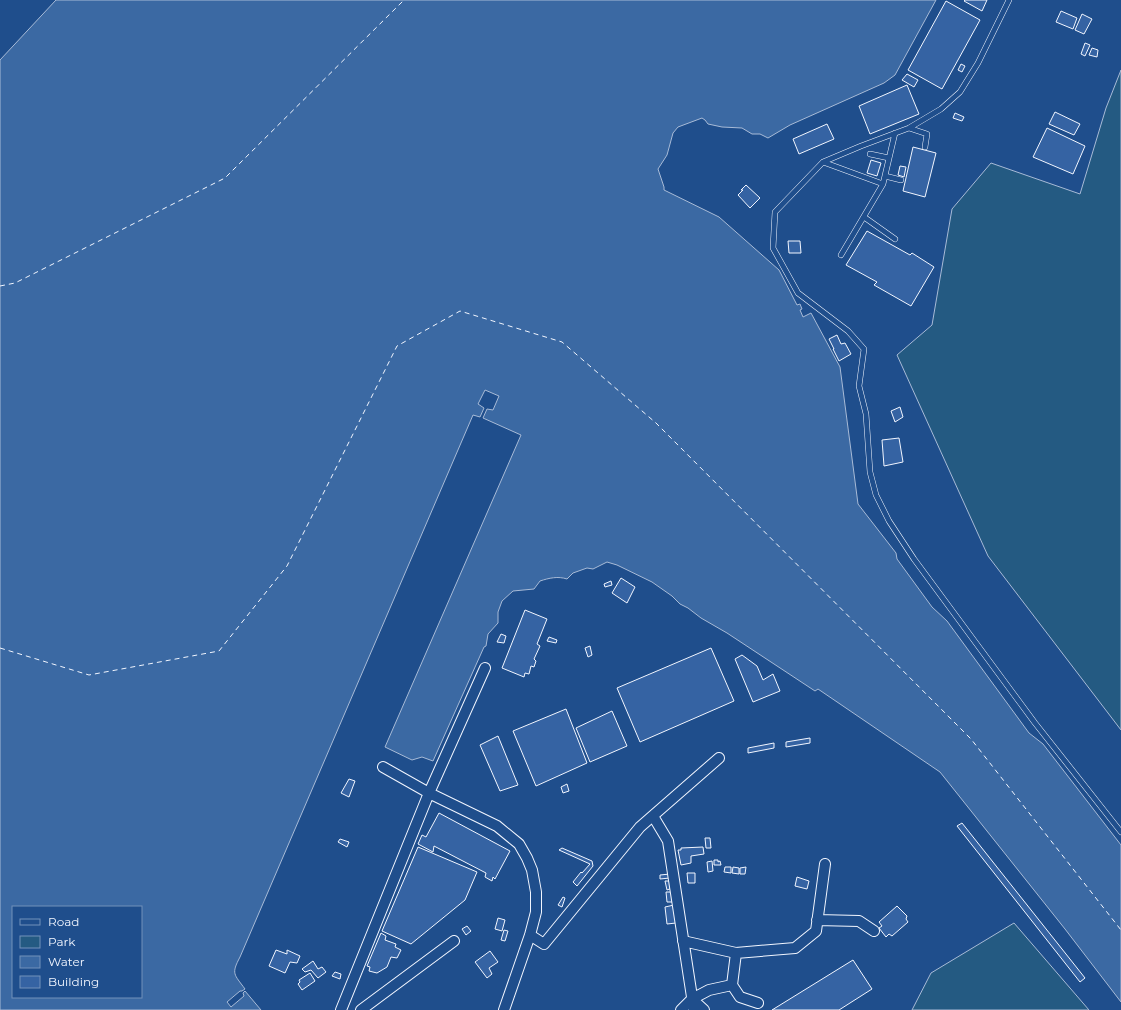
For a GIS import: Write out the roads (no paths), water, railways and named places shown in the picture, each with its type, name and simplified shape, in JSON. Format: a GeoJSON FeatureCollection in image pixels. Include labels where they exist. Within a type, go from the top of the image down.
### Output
{"type":"FeatureCollection","features":[{"type":"Feature","properties":{"kind":"street"},"geometry":{"type":"LineString","coordinates":[[341,1010],[429,793],[485,668]]}},
{"type":"Feature","properties":{"kind":"street"},"geometry":{"type":"LineString","coordinates":[[530,936],[544,944],[640,827],[719,758]]}},
{"type":"Feature","properties":{"kind":"street"},"geometry":{"type":"LineString","coordinates":[[382,767],[429,793],[497,826],[519,844],[532,870],[536,892],[536,912],[530,936],[504,1010]]}},
{"type":"Feature","properties":{"kind":"street"},"geometry":{"type":"LineString","coordinates":[[653,816],[668,842],[694,1010]]}},
{"type":"Feature","properties":{"kind":"street"},"geometry":{"type":"LineString","coordinates":[[683,941],[736,953],[795,948],[816,931],[825,864]]}},
{"type":"Feature","properties":{"kind":"street"},"geometry":{"type":"LineString","coordinates":[[817,920],[859,922],[874,931]]}},
{"type":"Feature","properties":{"kind":"street"},"geometry":{"type":"LineString","coordinates":[[361,1010],[454,941]]}},
{"type":"Feature","properties":{"kind":"street"},"geometry":{"type":"LineString","coordinates":[[736,953],[732,985],[740,997],[758,1002]]}},
{"type":"Feature","properties":{"kind":"street"},"geometry":{"type":"LineString","coordinates":[[681,1010],[692,999],[709,990],[732,985]]}},
{"type":"Feature","properties":{"kind":"street"},"geometry":{"type":"LineString","coordinates":[[692,999],[704,1010]]}},
{"type":"Feature","properties":{"kind":"lane"},"geometry":{"type":"LineString","coordinates":[[1009,0],[978,63],[960,92],[941,109],[909,128],[823,162],[775,212],[773,248],[798,293],[848,331],[864,349],[859,386],[866,414],[870,472],[876,495],[889,521],[914,558],[1035,723],[1121,832]]}},
{"type":"Feature","properties":{"kind":"lane"},"geometry":{"type":"LineString","coordinates":[[909,128],[927,134],[925,147]]}},
{"type":"Feature","properties":{"kind":"lane"},"geometry":{"type":"LineString","coordinates":[[841,255],[883,184],[895,133]]}},
{"type":"Feature","properties":{"kind":"lane"},"geometry":{"type":"LineString","coordinates":[[870,154],[889,158]]}},
{"type":"Feature","properties":{"kind":"lane"},"geometry":{"type":"LineString","coordinates":[[823,162],[883,184]]}},
{"type":"Feature","properties":{"kind":"lane"},"geometry":{"type":"LineString","coordinates":[[885,176],[901,180]]}},
{"type":"Feature","properties":{"kind":"lane"},"geometry":{"type":"LineString","coordinates":[[864,217],[895,239]]}},
{"type":"Feature","properties":{"kind":"water"},"geometry":{"type":"Polygon","coordinates":[[[56,0],[936,0],[895,75],[884,83],[790,125],[768,138],[760,134],[752,134],[742,128],[722,127],[708,124],[702,118],[678,127],[673,133],[667,155],[658,169],[664,190],[719,217],[779,270],[797,305],[800,304],[802,309],[800,310],[803,317],[811,313],[840,367],[858,504],[896,553],[897,559],[932,607],[947,621],[1029,733],[1043,744],[1121,845],[1121,1002],[940,772],[818,689],[815,691],[727,633],[701,618],[652,582],[617,565],[607,562],[593,569],[587,568],[573,573],[567,579],[547,579],[540,581],[534,589],[513,591],[502,601],[498,612],[498,623],[488,634],[486,646],[484,647],[433,761],[422,757],[412,760],[385,747],[521,435],[483,418],[487,409],[493,410],[499,396],[485,390],[478,404],[484,408],[480,417],[473,415],[235,967],[236,977],[245,989],[240,991],[227,1002],[231,1007],[244,996],[243,993],[245,991],[261,1010],[0,1010],[0,60],[56,0]]]}}]}
